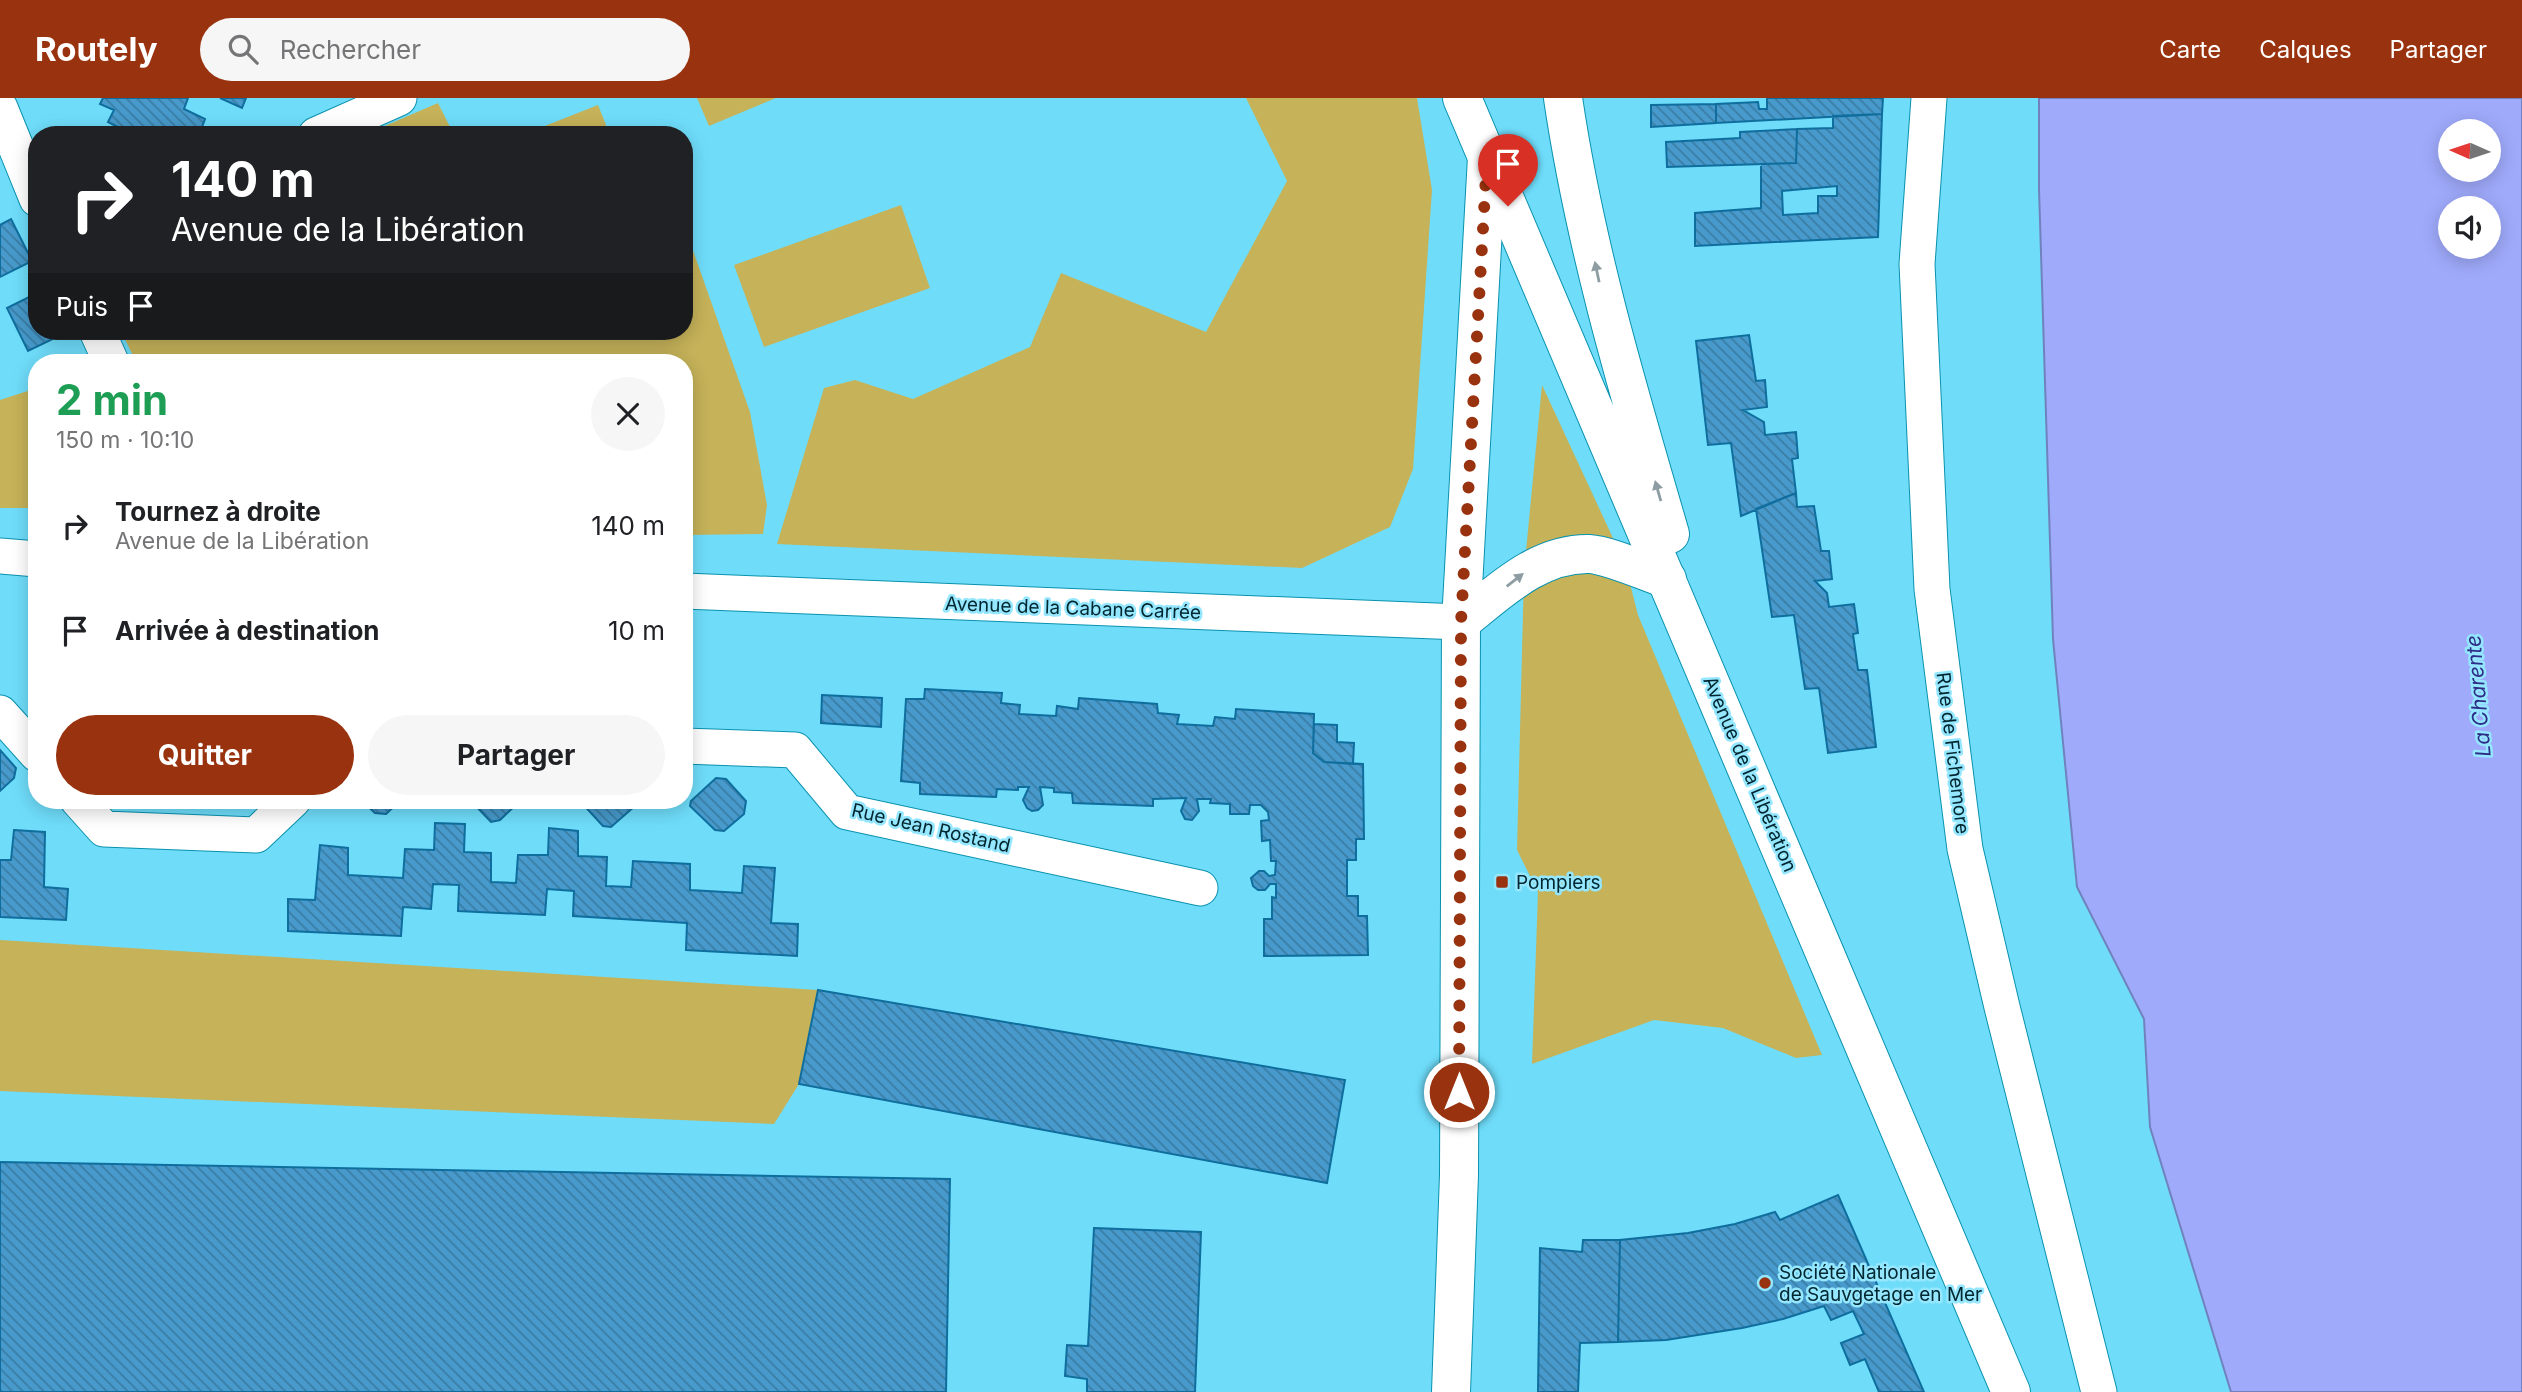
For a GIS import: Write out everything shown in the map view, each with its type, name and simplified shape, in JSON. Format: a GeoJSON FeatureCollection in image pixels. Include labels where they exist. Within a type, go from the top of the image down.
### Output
{"type":"FeatureCollection","features":[{"type":"Feature","properties":{"kind":"main road","name":"Avenue de la Libération"},"geometry":{"type":"LineString","coordinates":[[1462,98],[2011,1392]]}},
{"type":"Feature","properties":{"kind":"main road"},"geometry":{"type":"LineString","coordinates":[[1451,1392],[1459,1175],[1461,622],[1489,98]]}},
{"type":"Feature","properties":{"kind":"main road"},"geometry":{"type":"LineString","coordinates":[[1563,98],[1571,149],[1607,315],[1718,698]]}},
{"type":"Feature","properties":{"kind":"main road"},"geometry":{"type":"LineString","coordinates":[[1461,622],[1524,572],[1559,558],[1590,554],[1667,579]]}},
{"type":"Feature","properties":{"kind":"street"},"geometry":{"type":"LineString","coordinates":[[336,126],[399,98]]}},
{"type":"Feature","properties":{"kind":"street","name":"Rue de Fichemore"},"geometry":{"type":"LineString","coordinates":[[1929,98],[1917,264],[1931,575],[1965,849],[2099,1392]]}},
{"type":"Feature","properties":{"kind":"street"},"geometry":{"type":"LineString","coordinates":[[0,108],[28,177]]}},
{"type":"Feature","properties":{"kind":"street"},"geometry":{"type":"LineString","coordinates":[[0,556],[28,558]]}},
{"type":"Feature","properties":{"kind":"street","name":"Avenue de la Cabane Carrée"},"geometry":{"type":"LineString","coordinates":[[693,592],[1461,622]]}},
{"type":"Feature","properties":{"kind":"street"},"geometry":{"type":"LineString","coordinates":[[0,713],[28,744]]}},
{"type":"Feature","properties":{"kind":"street","name":"Rue Jean Rostand"},"geometry":{"type":"LineString","coordinates":[[693,746],[795,750],[847,812],[1200,888]]}},
{"type":"Feature","properties":{"kind":"street"},"geometry":{"type":"LineString","coordinates":[[86,809],[104,829],[256,835],[283,809]]}},
{"type":"Feature","properties":{"kind":"shaded area"},"geometry":{"type":"Polygon","coordinates":[[[697,98],[776,98],[709,126],[697,98]]]}},
{"type":"Feature","properties":{"kind":"shaded area"},"geometry":{"type":"Polygon","coordinates":[[[1246,98],[1417,98],[1432,190],[1413,469],[1390,527],[1302,568],[777,544],[824,388],[855,380],[913,399],[1030,347],[1061,273],[1206,332],[1287,181],[1246,98]]]}},
{"type":"Feature","properties":{"kind":"shaded area"},"geometry":{"type":"Polygon","coordinates":[[[438,103],[450,126],[385,126],[438,103]]]}},
{"type":"Feature","properties":{"kind":"shaded area"},"geometry":{"type":"Polygon","coordinates":[[[598,105],[606,126],[545,126],[598,105]]]}},
{"type":"Feature","properties":{"kind":"shaded area"},"geometry":{"type":"Polygon","coordinates":[[[901,205],[930,288],[764,347],[734,265],[901,205]]]}},
{"type":"Feature","properties":{"kind":"shaded area"},"geometry":{"type":"Polygon","coordinates":[[[693,250],[750,412],[767,505],[763,534],[693,535],[693,354],[132,354],[125,340],[693,340],[693,250]]]}},
{"type":"Feature","properties":{"kind":"shaded area"},"geometry":{"type":"Polygon","coordinates":[[[1542,385],[1625,564],[1638,615],[1822,1055],[1796,1058],[1723,1028],[1654,1020],[1532,1064],[1538,892],[1517,850],[1524,572],[1542,385]]]}},
{"type":"Feature","properties":{"kind":"shaded area"},"geometry":{"type":"Polygon","coordinates":[[[28,391],[28,508],[0,508],[0,400],[28,391]]]}},
{"type":"Feature","properties":{"kind":"shaded area"},"geometry":{"type":"Polygon","coordinates":[[[0,940],[818,990],[799,1084],[774,1124],[0,1091],[0,940]]]}},
{"type":"Feature","properties":{"kind":"water","name":"La Charente"},"geometry":{"type":"Polygon","coordinates":[[[2039,98],[2522,98],[2522,1392],[2231,1392],[2150,1127],[2144,1019],[2077,887],[2053,639],[2039,189],[2039,98]]]}},
{"type":"Feature","properties":{"kind":"building"},"geometry":{"type":"Polygon","coordinates":[[[103,98],[188,98],[184,109],[205,119],[202,126],[116,126],[108,122],[114,110],[100,104],[103,98]]]}},
{"type":"Feature","properties":{"kind":"building"},"geometry":{"type":"Polygon","coordinates":[[[220,98],[246,98],[242,108],[220,98]]]}},
{"type":"Feature","properties":{"kind":"building"},"geometry":{"type":"Polygon","coordinates":[[[1767,98],[1883,98],[1882,114],[1716,123],[1716,104],[1758,102],[1759,109],[1767,109],[1767,98]]]}},
{"type":"Feature","properties":{"kind":"building"},"geometry":{"type":"Polygon","coordinates":[[[1716,104],[1716,123],[1651,127],[1651,105],[1716,104]]]}},
{"type":"Feature","properties":{"kind":"building"},"geometry":{"type":"Polygon","coordinates":[[[1882,114],[1878,237],[1695,246],[1695,213],[1761,208],[1761,164],[1796,163],[1797,129],[1833,128],[1833,116],[1882,114]],[[1837,186],[1782,191],[1783,215],[1818,213],[1818,196],[1837,196],[1837,186]]]}},
{"type":"Feature","properties":{"kind":"building"},"geometry":{"type":"Polygon","coordinates":[[[1797,129],[1796,163],[1667,167],[1666,142],[1740,138],[1740,132],[1797,129]]]}},
{"type":"Feature","properties":{"kind":"building"},"geometry":{"type":"Polygon","coordinates":[[[11,219],[28,253],[28,263],[0,277],[0,225],[11,219]]]}},
{"type":"Feature","properties":{"kind":"building"},"geometry":{"type":"Polygon","coordinates":[[[28,298],[28,340],[51,340],[28,351],[7,308],[28,298]]]}},
{"type":"Feature","properties":{"kind":"building"},"geometry":{"type":"Polygon","coordinates":[[[1749,335],[1756,381],[1765,380],[1767,407],[1743,410],[1764,422],[1765,435],[1796,432],[1798,458],[1792,459],[1796,493],[1741,516],[1731,443],[1708,445],[1696,341],[1749,335]]]}},
{"type":"Feature","properties":{"kind":"building"},"geometry":{"type":"Polygon","coordinates":[[[1796,493],[1797,507],[1814,506],[1821,551],[1829,551],[1832,579],[1815,581],[1827,593],[1829,607],[1854,604],[1858,633],[1853,634],[1858,670],[1867,670],[1876,747],[1828,753],[1819,688],[1805,689],[1794,615],[1772,617],[1756,509],[1796,493]]]}},
{"type":"Feature","properties":{"kind":"building"},"geometry":{"type":"Polygon","coordinates":[[[925,689],[1002,693],[1001,703],[1020,705],[1019,714],[1056,716],[1057,706],[1078,709],[1079,698],[1157,704],[1158,713],[1179,715],[1177,724],[1213,726],[1215,717],[1235,719],[1236,709],[1314,714],[1313,753],[1324,762],[1363,764],[1364,839],[1356,839],[1356,860],[1347,860],[1347,896],[1358,896],[1358,916],[1367,916],[1368,955],[1264,956],[1264,919],[1272,919],[1272,897],[1276,898],[1276,884],[1270,884],[1265,890],[1258,890],[1253,886],[1251,878],[1259,871],[1264,871],[1269,876],[1275,875],[1276,861],[1271,861],[1270,840],[1262,841],[1261,821],[1269,820],[1268,812],[1261,805],[1250,805],[1249,814],[1230,814],[1230,804],[1197,799],[1199,811],[1192,820],[1185,819],[1181,811],[1186,798],[1153,799],[1153,806],[1073,803],[1072,793],[1054,792],[1054,788],[1040,787],[1043,805],[1032,811],[1023,800],[1029,787],[1018,787],[1018,790],[997,789],[996,797],[920,794],[920,783],[901,781],[906,699],[924,699],[925,689]]]}},
{"type":"Feature","properties":{"kind":"building"},"geometry":{"type":"Polygon","coordinates":[[[822,695],[882,698],[881,727],[821,723],[822,695]]]}},
{"type":"Feature","properties":{"kind":"building"},"geometry":{"type":"Polygon","coordinates":[[[1314,724],[1337,725],[1337,742],[1354,743],[1353,764],[1324,762],[1313,753],[1314,724]]]}},
{"type":"Feature","properties":{"kind":"building"},"geometry":{"type":"Polygon","coordinates":[[[0,750],[16,768],[14,778],[0,791],[0,750]]]}},
{"type":"Feature","properties":{"kind":"building"},"geometry":{"type":"Polygon","coordinates":[[[716,778],[726,779],[746,801],[744,814],[724,831],[715,830],[693,809],[693,799],[716,778]]]}},
{"type":"Feature","properties":{"kind":"building"},"geometry":{"type":"Polygon","coordinates":[[[371,809],[391,809],[386,814],[375,813],[371,809]]]}},
{"type":"Feature","properties":{"kind":"building"},"geometry":{"type":"Polygon","coordinates":[[[479,809],[512,809],[500,820],[491,822],[479,809]]]}},
{"type":"Feature","properties":{"kind":"building"},"geometry":{"type":"Polygon","coordinates":[[[587,809],[632,809],[611,827],[603,826],[587,809]]]}},
{"type":"Feature","properties":{"kind":"building"},"geometry":{"type":"Polygon","coordinates":[[[435,823],[465,824],[464,852],[491,853],[491,882],[516,883],[518,855],[548,855],[549,828],[578,831],[578,856],[607,857],[606,886],[631,887],[633,861],[690,864],[690,890],[742,893],[744,866],[775,868],[771,923],[798,924],[797,956],[686,950],[687,923],[573,916],[574,891],[547,889],[545,915],[458,911],[459,885],[433,884],[431,909],[403,907],[401,936],[288,931],[288,899],[315,900],[320,845],[348,848],[348,875],[403,878],[405,849],[434,850],[435,823]]]}},
{"type":"Feature","properties":{"kind":"building"},"geometry":{"type":"Polygon","coordinates":[[[14,830],[45,832],[44,887],[68,889],[66,920],[0,917],[0,860],[11,860],[14,830]]]}},
{"type":"Feature","properties":{"kind":"building"},"geometry":{"type":"Polygon","coordinates":[[[818,990],[1345,1080],[1327,1183],[799,1084],[818,990]]]}},
{"type":"Feature","properties":{"kind":"building"},"geometry":{"type":"Polygon","coordinates":[[[0,1162],[950,1179],[946,1392],[0,1392],[0,1162]]]}},
{"type":"Feature","properties":{"kind":"building"},"geometry":{"type":"Polygon","coordinates":[[[1838,1195],[1924,1392],[1879,1392],[1865,1359],[1850,1365],[1841,1343],[1864,1334],[1853,1311],[1831,1320],[1824,1306],[1742,1328],[1666,1340],[1618,1342],[1620,1240],[1688,1233],[1735,1224],[1775,1212],[1780,1220],[1838,1195]]]}},
{"type":"Feature","properties":{"kind":"building"},"geometry":{"type":"Polygon","coordinates":[[[1094,1228],[1201,1232],[1195,1392],[1087,1392],[1087,1379],[1065,1376],[1067,1345],[1088,1346],[1094,1228]]]}},
{"type":"Feature","properties":{"kind":"building"},"geometry":{"type":"Polygon","coordinates":[[[1583,1240],[1620,1240],[1618,1342],[1580,1343],[1578,1392],[1538,1392],[1540,1248],[1582,1252],[1583,1240]]]}},
{"type":"Feature","properties":{"kind":"place","name":"Pompiers"},"geometry":{"type":"Point","coordinates":[1502,882]}},
{"type":"Feature","properties":{"kind":"place","name":"Société Nationale de Sauvgetage en Mer"},"geometry":{"type":"Point","coordinates":[1765,1283]}},
{"type":"Feature","properties":{"kind":"route"},"geometry":{"type":"LineString","coordinates":[[1459,1092],[1461,622],[1487,157],[1508,206]]}}]}
